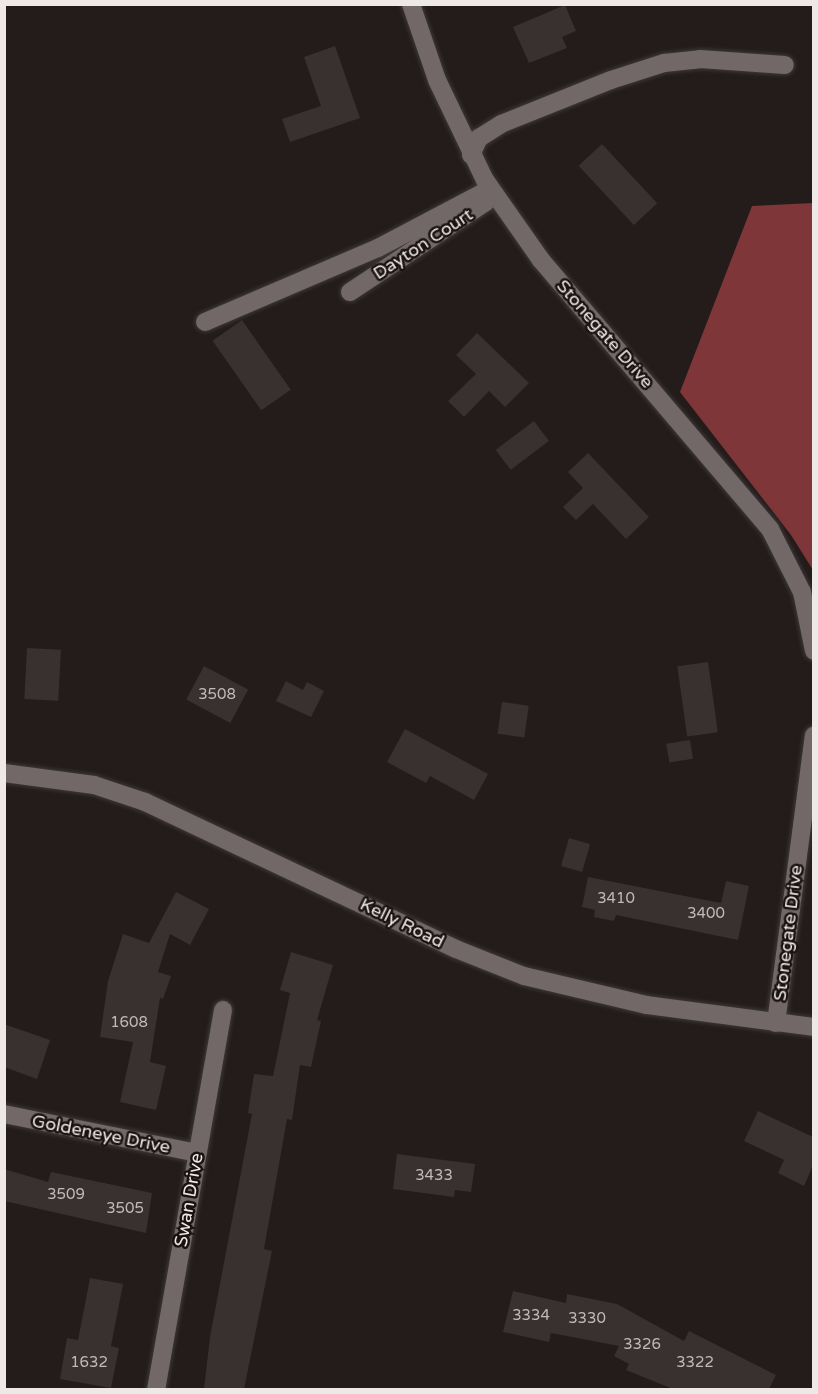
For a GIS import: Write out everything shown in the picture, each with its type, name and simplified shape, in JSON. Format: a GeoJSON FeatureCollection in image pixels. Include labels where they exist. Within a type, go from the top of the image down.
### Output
{"type":"FeatureCollection","features":[{"type":"Feature","properties":{"kind":"street","name":"Stonegate Drive"},"geometry":{"type":"LineString","coordinates":[[411,4],[437,80],[471,155],[493,192],[554,275],[770,529],[802,592],[813,651]]}},
{"type":"Feature","properties":{"kind":"street"},"geometry":{"type":"LineString","coordinates":[[471,155],[479,138],[501,124],[611,80],[664,63],[700,59],[785,65]]}},
{"type":"Feature","properties":{"kind":"street"},"geometry":{"type":"LineString","coordinates":[[205,322],[378,248],[493,192]]}},
{"type":"Feature","properties":{"kind":"street","name":"Dayton Court"},"geometry":{"type":"LineString","coordinates":[[350,292],[493,192]]}},
{"type":"Feature","properties":{"kind":"street","name":"Stonegate Drive"},"geometry":{"type":"LineString","coordinates":[[776,1023],[813,735]]}},
{"type":"Feature","properties":{"kind":"street","name":"Kelly Road"},"geometry":{"type":"LineString","coordinates":[[4,773],[94,785],[145,802],[456,949],[524,976],[647,1005],[813,1027]]}},
{"type":"Feature","properties":{"kind":"street","name":"Swan Drive"},"geometry":{"type":"LineString","coordinates":[[156,1389],[224,1010]]}},
{"type":"Feature","properties":{"kind":"street","name":"Goldeneye Drive"},"geometry":{"type":"LineString","coordinates":[[4,1114],[197,1153]]}},
{"type":"Feature","properties":{"kind":"shaded area"},"geometry":{"type":"Polygon","coordinates":[[[814,203],[813,570],[791,535],[680,392],[752,206],[814,203]]]}},
{"type":"Feature","properties":{"kind":"building"},"geometry":{"type":"Polygon","coordinates":[[[565,5],[576,31],[562,37],[567,48],[529,63],[513,27],[565,5]]]}},
{"type":"Feature","properties":{"kind":"building"},"geometry":{"type":"Polygon","coordinates":[[[335,46],[360,118],[290,142],[282,119],[321,106],[304,57],[335,46]]]}},
{"type":"Feature","properties":{"kind":"building"},"geometry":{"type":"Polygon","coordinates":[[[602,144],[657,203],[634,225],[579,166],[602,144]]]}},
{"type":"Feature","properties":{"kind":"building"},"geometry":{"type":"Polygon","coordinates":[[[242,320],[291,390],[261,410],[213,341],[242,320]]]}},
{"type":"Feature","properties":{"kind":"building"},"geometry":{"type":"Polygon","coordinates":[[[477,333],[529,383],[505,407],[489,391],[464,417],[448,401],[476,374],[456,355],[477,333]]]}},
{"type":"Feature","properties":{"kind":"building"},"geometry":{"type":"Polygon","coordinates":[[[534,421],[549,441],[511,470],[496,450],[534,421]]]}},
{"type":"Feature","properties":{"kind":"building"},"geometry":{"type":"Polygon","coordinates":[[[588,453],[649,517],[626,539],[593,504],[576,520],[563,507],[583,488],[568,472],[588,453]]]}},
{"type":"Feature","properties":{"kind":"building"},"geometry":{"type":"Polygon","coordinates":[[[27,648],[61,650],[58,701],[24,699],[27,648]]]}},
{"type":"Feature","properties":{"kind":"building"},"geometry":{"type":"Polygon","coordinates":[[[708,662],[718,732],[687,737],[677,666],[708,662]]]}},
{"type":"Feature","properties":{"kind":"building"},"geometry":{"type":"Polygon","coordinates":[[[204,666],[248,689],[230,723],[186,700],[204,666]]]}},
{"type":"Feature","properties":{"kind":"building"},"geometry":{"type":"Polygon","coordinates":[[[286,681],[303,690],[307,682],[324,691],[311,717],[276,701],[286,681]]]}},
{"type":"Feature","properties":{"kind":"building"},"geometry":{"type":"Polygon","coordinates":[[[502,702],[529,706],[524,737],[498,734],[502,702]]]}},
{"type":"Feature","properties":{"kind":"building"},"geometry":{"type":"Polygon","coordinates":[[[405,729],[488,774],[474,800],[430,776],[426,783],[387,762],[405,729]]]}},
{"type":"Feature","properties":{"kind":"building"},"geometry":{"type":"Polygon","coordinates":[[[690,740],[693,759],[669,763],[666,744],[690,740]]]}},
{"type":"Feature","properties":{"kind":"building"},"geometry":{"type":"Polygon","coordinates":[[[569,838],[590,844],[582,872],[561,866],[569,838]]]}},
{"type":"Feature","properties":{"kind":"building"},"geometry":{"type":"Polygon","coordinates":[[[588,877],[721,903],[726,881],[749,886],[738,940],[616,915],[614,921],[594,917],[595,910],[582,907],[588,877]]]}},
{"type":"Feature","properties":{"kind":"building"},"geometry":{"type":"Polygon","coordinates":[[[176,892],[209,909],[190,945],[170,934],[158,972],[171,976],[163,999],[160,998],[150,1062],[166,1066],[156,1110],[120,1102],[133,1042],[100,1037],[108,981],[123,934],[149,943],[176,892]]]}},
{"type":"Feature","properties":{"kind":"building"},"geometry":{"type":"Polygon","coordinates":[[[291,952],[333,965],[317,1020],[321,1021],[311,1067],[300,1065],[292,1120],[287,1119],[264,1249],[272,1251],[244,1389],[204,1389],[210,1337],[252,1114],[248,1113],[254,1074],[273,1076],[290,993],[280,990],[291,952]]]}},
{"type":"Feature","properties":{"kind":"building"},"geometry":{"type":"Polygon","coordinates":[[[4,1024],[50,1040],[37,1079],[4,1067],[4,1024]]]}},
{"type":"Feature","properties":{"kind":"building"},"geometry":{"type":"Polygon","coordinates":[[[758,1111],[813,1137],[813,1165],[804,1186],[778,1173],[784,1160],[744,1141],[758,1111]]]}},
{"type":"Feature","properties":{"kind":"building"},"geometry":{"type":"Polygon","coordinates":[[[397,1154],[475,1164],[471,1192],[455,1190],[454,1197],[393,1189],[397,1154]]]}},
{"type":"Feature","properties":{"kind":"building"},"geometry":{"type":"Polygon","coordinates":[[[4,1169],[48,1182],[51,1172],[152,1193],[146,1233],[4,1201],[4,1169]]]}},
{"type":"Feature","properties":{"kind":"building"},"geometry":{"type":"Polygon","coordinates":[[[90,1278],[123,1284],[111,1346],[119,1348],[111,1388],[60,1379],[67,1338],[78,1340],[90,1278]]]}},
{"type":"Feature","properties":{"kind":"building"},"geometry":{"type":"Polygon","coordinates":[[[513,1291],[566,1303],[567,1294],[617,1304],[684,1341],[689,1331],[776,1375],[769,1389],[673,1389],[626,1370],[629,1364],[614,1356],[619,1346],[551,1333],[549,1342],[503,1332],[513,1291]]]}}]}
